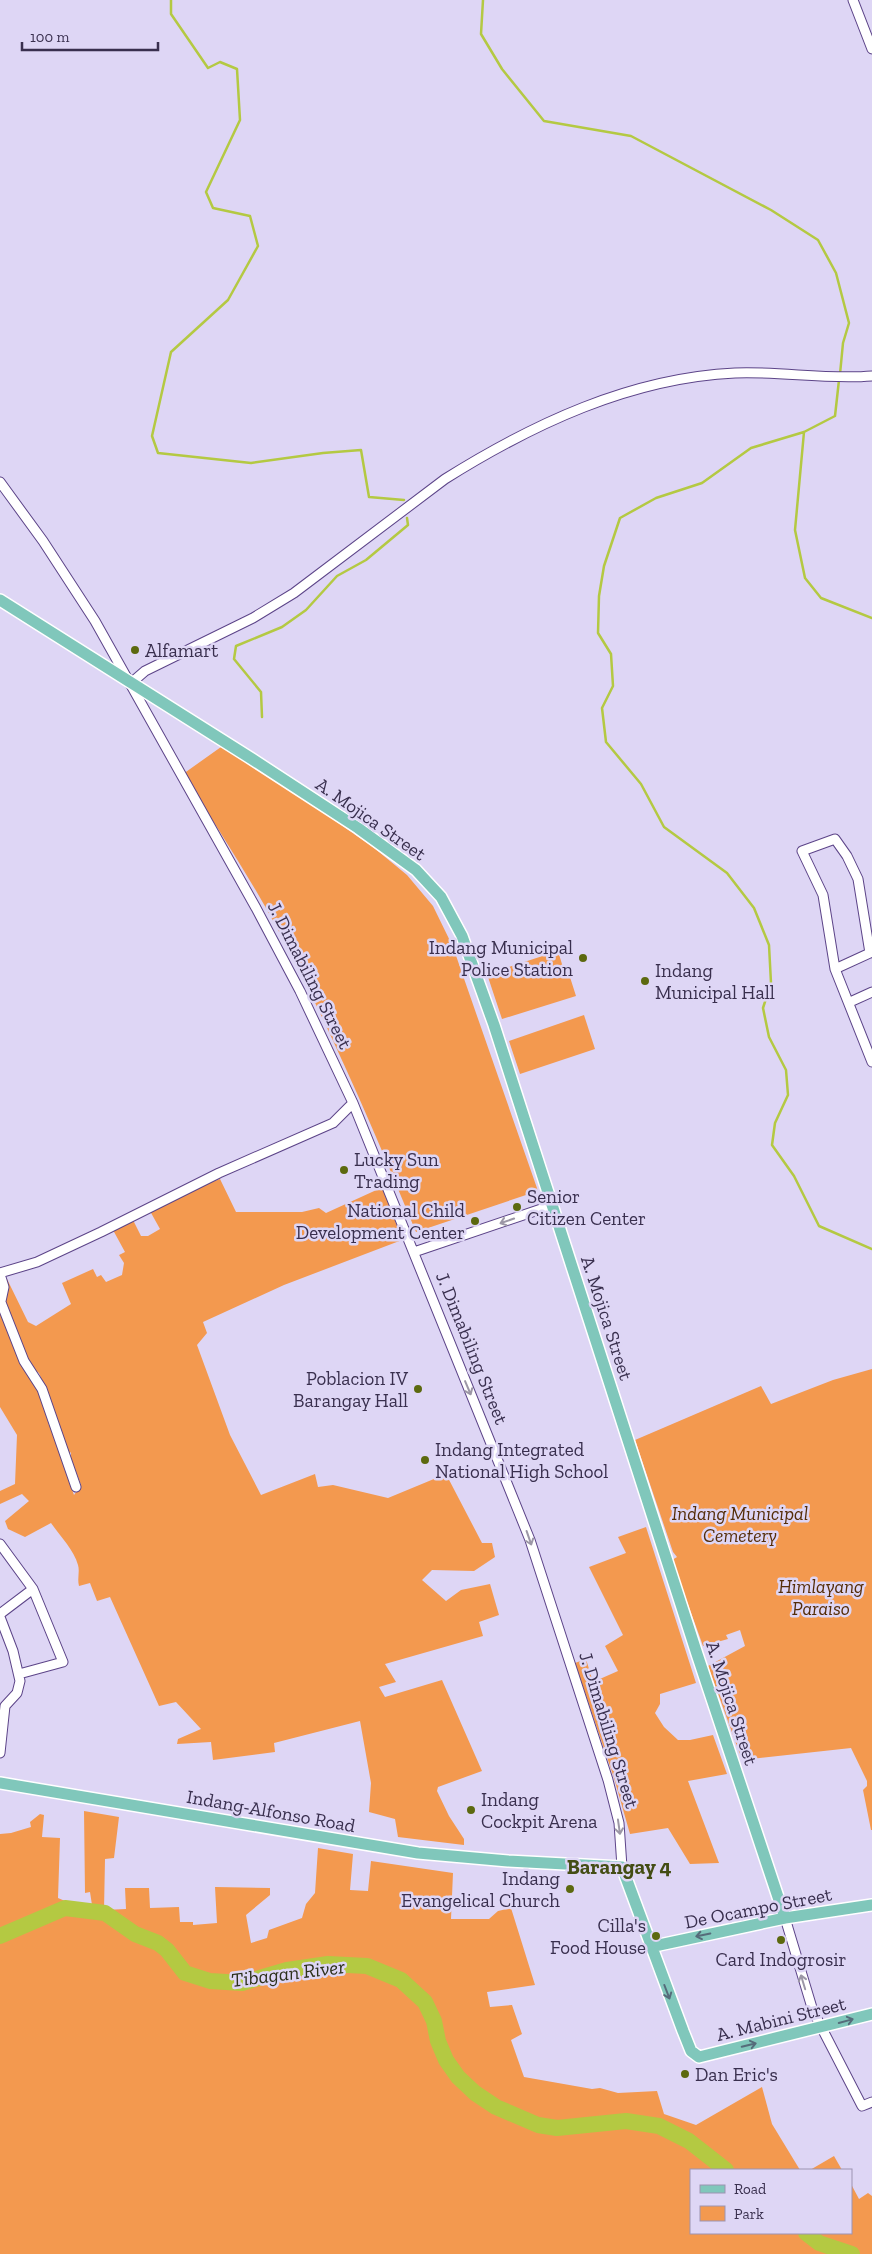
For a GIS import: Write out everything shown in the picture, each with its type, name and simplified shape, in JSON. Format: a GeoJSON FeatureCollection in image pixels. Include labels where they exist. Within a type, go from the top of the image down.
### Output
{"type":"FeatureCollection","features":[{"type":"Feature","properties":{"kind":"main road","name":"A. Mojica Street"},"geometry":{"type":"LineString","coordinates":[[0,600],[130,684],[252,759],[408,863],[434,888],[455,922],[468,948],[553,1205],[697,1654],[785,1918]]}},
{"type":"Feature","properties":{"kind":"main road","name":"Indang-Alfonso Road"},"geometry":{"type":"LineString","coordinates":[[0,1783],[379,1847],[464,1858],[622,1867]]}},
{"type":"Feature","properties":{"kind":"main road","name":"J. Dimabiling Street"},"geometry":{"type":"LineString","coordinates":[[622,1867],[650,1947],[690,2047],[693,2053],[699,2057]]}},
{"type":"Feature","properties":{"kind":"main road","name":"De Ocampo Street"},"geometry":{"type":"LineString","coordinates":[[650,1947],[785,1918],[872,1905]]}},
{"type":"Feature","properties":{"kind":"main road","name":"A. Mabini Street"},"geometry":{"type":"LineString","coordinates":[[699,2057],[872,2014]]}},
{"type":"Feature","properties":{"kind":"street"},"geometry":{"type":"LineString","coordinates":[[853,0],[872,49]]}},
{"type":"Feature","properties":{"kind":"street"},"geometry":{"type":"LineString","coordinates":[[130,684],[145,670],[253,618],[294,593],[445,479],[554,419],[611,397],[675,380],[737,373],[872,376]]}},
{"type":"Feature","properties":{"kind":"street","name":"J. Dimabiling Street"},"geometry":{"type":"LineString","coordinates":[[0,482],[43,541],[84,603],[256,908],[353,1103],[530,1540],[610,1787],[619,1823],[622,1867]]}},
{"type":"Feature","properties":{"kind":"street"},"geometry":{"type":"LineString","coordinates":[[835,969],[871,952],[858,879],[847,856],[835,840],[802,851],[825,900],[835,969],[868,1038],[872,1062]]}},
{"type":"Feature","properties":{"kind":"street"},"geometry":{"type":"LineString","coordinates":[[850,1002],[872,992]]}},
{"type":"Feature","properties":{"kind":"street"},"geometry":{"type":"LineString","coordinates":[[76,1487],[42,1389],[26,1365],[0,1300],[4,1288],[0,1274],[37,1262],[219,1172],[333,1122],[353,1103]]}},
{"type":"Feature","properties":{"kind":"street"},"geometry":{"type":"LineString","coordinates":[[414,1252],[553,1205]]}},
{"type":"Feature","properties":{"kind":"street"},"geometry":{"type":"LineString","coordinates":[[0,1544],[33,1589],[63,1662],[19,1674]]}},
{"type":"Feature","properties":{"kind":"street"},"geometry":{"type":"LineString","coordinates":[[0,1753],[5,1706],[18,1691],[19,1674],[10,1640],[0,1616],[33,1589]]}},
{"type":"Feature","properties":{"kind":"street","name":"A. Mojica Street"},"geometry":{"type":"LineString","coordinates":[[785,1918],[807,1995],[820,2027],[862,2106],[872,2102]]}},
{"type":"Feature","properties":{"kind":"green space"},"geometry":{"type":"Polygon","coordinates":[[[221,747],[253,764],[373,847],[407,875],[433,906],[453,947],[538,1191],[416,1232],[350,1077],[295,963],[254,887],[183,774],[221,747]]]}},
{"type":"Feature","properties":{"kind":"green space"},"geometry":{"type":"Polygon","coordinates":[[[558,951],[565,974],[569,974],[576,996],[502,1019],[487,974],[558,951]]]}},
{"type":"Feature","properties":{"kind":"green space"},"geometry":{"type":"Polygon","coordinates":[[[584,1015],[595,1049],[520,1074],[509,1041],[584,1015]]]}},
{"type":"Feature","properties":{"kind":"green space"},"geometry":{"type":"Polygon","coordinates":[[[220,1179],[236,1212],[302,1212],[319,1208],[326,1213],[383,1187],[402,1240],[284,1285],[203,1322],[207,1333],[197,1345],[230,1435],[261,1495],[315,1474],[318,1487],[333,1485],[388,1498],[446,1474],[482,1543],[492,1543],[495,1557],[474,1571],[432,1570],[422,1580],[446,1601],[461,1590],[490,1584],[499,1615],[479,1622],[483,1636],[385,1664],[396,1682],[379,1687],[385,1697],[442,1680],[482,1771],[438,1787],[437,1791],[449,1816],[464,1839],[464,1845],[398,1837],[395,1819],[369,1812],[371,1783],[360,1721],[274,1743],[275,1752],[213,1760],[211,1742],[177,1744],[178,1739],[201,1729],[176,1702],[159,1706],[110,1597],[97,1601],[90,1583],[79,1586],[79,1568],[76,1559],[51,1523],[25,1537],[8,1529],[5,1521],[29,1501],[22,1494],[0,1504],[0,1491],[15,1484],[17,1435],[0,1407],[0,1308],[35,1380],[49,1425],[58,1422],[39,1373],[32,1367],[20,1345],[1,1281],[7,1279],[28,1322],[36,1326],[71,1304],[62,1283],[93,1269],[97,1277],[101,1275],[106,1282],[122,1275],[124,1263],[119,1255],[125,1252],[113,1230],[133,1220],[141,1236],[148,1236],[160,1229],[150,1211],[188,1191],[220,1179]],[[71,1452],[62,1461],[74,1495],[81,1485],[71,1459],[71,1452]]]}},
{"type":"Feature","properties":{"kind":"green space"},"geometry":{"type":"Polygon","coordinates":[[[872,1369],[871,1830],[863,1790],[867,1786],[867,1781],[851,1748],[742,1760],[708,1666],[745,1646],[740,1630],[726,1635],[728,1639],[703,1646],[672,1560],[677,1557],[673,1552],[635,1440],[761,1386],[771,1404],[833,1380],[872,1369]]]}},
{"type":"Feature","properties":{"kind":"green space"},"geometry":{"type":"Polygon","coordinates":[[[646,1527],[696,1683],[660,1694],[660,1704],[655,1713],[664,1727],[678,1740],[690,1740],[713,1735],[727,1774],[688,1781],[719,1863],[690,1864],[668,1828],[630,1834],[614,1778],[575,1663],[586,1659],[593,1682],[618,1671],[605,1646],[623,1635],[589,1567],[626,1553],[618,1537],[646,1527]]]}},
{"type":"Feature","properties":{"kind":"green space"},"geometry":{"type":"Polygon","coordinates":[[[84,1811],[119,1817],[114,1858],[105,1859],[104,1910],[126,1909],[125,1888],[149,1888],[150,1908],[179,1907],[180,1922],[193,1922],[193,1925],[217,1923],[215,1887],[270,1888],[270,1895],[246,1915],[251,1943],[267,1938],[269,1930],[302,1918],[306,1904],[315,1893],[318,1848],[353,1854],[350,1890],[368,1891],[371,1861],[453,1873],[451,1919],[489,1919],[498,1911],[511,1908],[535,1985],[487,1992],[490,2007],[512,2005],[522,2034],[511,2040],[524,2077],[592,2089],[600,2088],[618,2093],[657,2091],[664,2114],[696,2125],[762,2087],[772,2124],[799,2169],[690,2169],[690,2234],[852,2234],[852,2186],[859,2199],[868,2193],[872,2196],[872,2254],[0,2254],[0,1834],[31,1827],[30,1822],[40,1814],[44,1815],[42,1837],[60,1838],[58,1898],[86,1910],[92,1905],[90,1892],[85,1893],[84,1811]]]}},
{"type":"Feature","properties":{"kind":"green space"},"geometry":{"type":"Polygon","coordinates":[[[834,2156],[841,2169],[812,2169],[834,2156]]]}},
{"type":"Feature","properties":{"kind":"waterway"},"geometry":{"type":"LineString","coordinates":[[171,0],[171,14],[208,68],[220,62],[237,69],[240,120],[206,192],[213,208],[250,216],[258,246],[228,300],[171,352],[152,436],[158,453],[251,463],[361,450],[369,497],[404,500]]}},
{"type":"Feature","properties":{"kind":"waterway"},"geometry":{"type":"LineString","coordinates":[[483,0],[481,34],[502,69],[544,121],[631,136],[771,210],[818,240],[836,273],[849,323],[843,343],[840,374]]}},
{"type":"Feature","properties":{"kind":"waterway"},"geometry":{"type":"LineString","coordinates":[[839,380],[835,416],[804,432],[751,448],[702,483],[656,498],[620,518],[604,566],[599,596],[598,633],[611,654],[613,686],[602,708],[606,742],[641,784],[664,827],[727,873],[754,908],[769,945],[771,983],[763,1008],[769,1037],[786,1070],[788,1095],[775,1123],[772,1145],[794,1176],[819,1226],[872,1249]]}},
{"type":"Feature","properties":{"kind":"waterway"},"geometry":{"type":"LineString","coordinates":[[804,432],[795,530],[805,578],[821,598],[872,618]]}},
{"type":"Feature","properties":{"kind":"waterway"},"geometry":{"type":"LineString","coordinates":[[262,717],[261,692],[234,659],[236,646],[282,627],[306,610],[337,576],[366,560],[408,525],[407,518]]}},
{"type":"Feature","properties":{"kind":"waterway","name":"Tibagan River"},"geometry":{"type":"LineString","coordinates":[[0,1936],[65,1908],[105,1913],[135,1934],[158,1943],[167,1950],[185,1973],[210,1981],[242,1983],[287,1970],[328,1964],[367,1966],[401,1980],[425,2002],[434,2021],[438,2041],[446,2060],[458,2077],[475,2093],[496,2107],[538,2125],[557,2128],[626,2121],[659,2126],[689,2141],[725,2169]]}},
{"type":"Feature","properties":{"kind":"waterway","name":"Tibagan River"},"geometry":{"type":"LineString","coordinates":[[807,2234],[819,2243],[852,2254]]}},
{"type":"Feature","properties":{"kind":"place","name":"Alfamart"},"geometry":{"type":"Point","coordinates":[135,650]}},
{"type":"Feature","properties":{"kind":"place","name":"Indang Municipal Police Station"},"geometry":{"type":"Point","coordinates":[583,958]}},
{"type":"Feature","properties":{"kind":"place","name":"Indang Municipal Hall"},"geometry":{"type":"Point","coordinates":[645,981]}},
{"type":"Feature","properties":{"kind":"place","name":"Lucky Sun Trading"},"geometry":{"type":"Point","coordinates":[344,1170]}},
{"type":"Feature","properties":{"kind":"place","name":"Senior Citizen Center"},"geometry":{"type":"Point","coordinates":[517,1207]}},
{"type":"Feature","properties":{"kind":"place","name":"National Child Development Center"},"geometry":{"type":"Point","coordinates":[475,1221]}},
{"type":"Feature","properties":{"kind":"place","name":"Poblacion IV Barangay Hall"},"geometry":{"type":"Point","coordinates":[418,1389]}},
{"type":"Feature","properties":{"kind":"place","name":"Indang Integrated National High School"},"geometry":{"type":"Point","coordinates":[425,1460]}},
{"type":"Feature","properties":{"kind":"place","name":"Indang Cockpit Arena"},"geometry":{"type":"Point","coordinates":[471,1810]}},
{"type":"Feature","properties":{"kind":"place","name":"Indang Evangelical Church"},"geometry":{"type":"Point","coordinates":[570,1889]}},
{"type":"Feature","properties":{"kind":"place","name":"Cilla's Food House"},"geometry":{"type":"Point","coordinates":[656,1936]}},
{"type":"Feature","properties":{"kind":"place","name":"Card Indogrosir"},"geometry":{"type":"Point","coordinates":[781,1940]}},
{"type":"Feature","properties":{"kind":"place","name":"Dan Eric's"},"geometry":{"type":"Point","coordinates":[685,2074]}},
{"type":"Feature","properties":{"kind":"district","name":"Barangay 4"},"geometry":{"type":"Point","coordinates":[619,1866]}},
{"type":"Feature","properties":{"kind":"park label","name":"Indang Municipal Cemetery"},"geometry":{"type":"Point","coordinates":[740,1524]}},
{"type":"Feature","properties":{"kind":"park label","name":"Himlayang Paraiso"},"geometry":{"type":"Point","coordinates":[821,1597]}}]}
